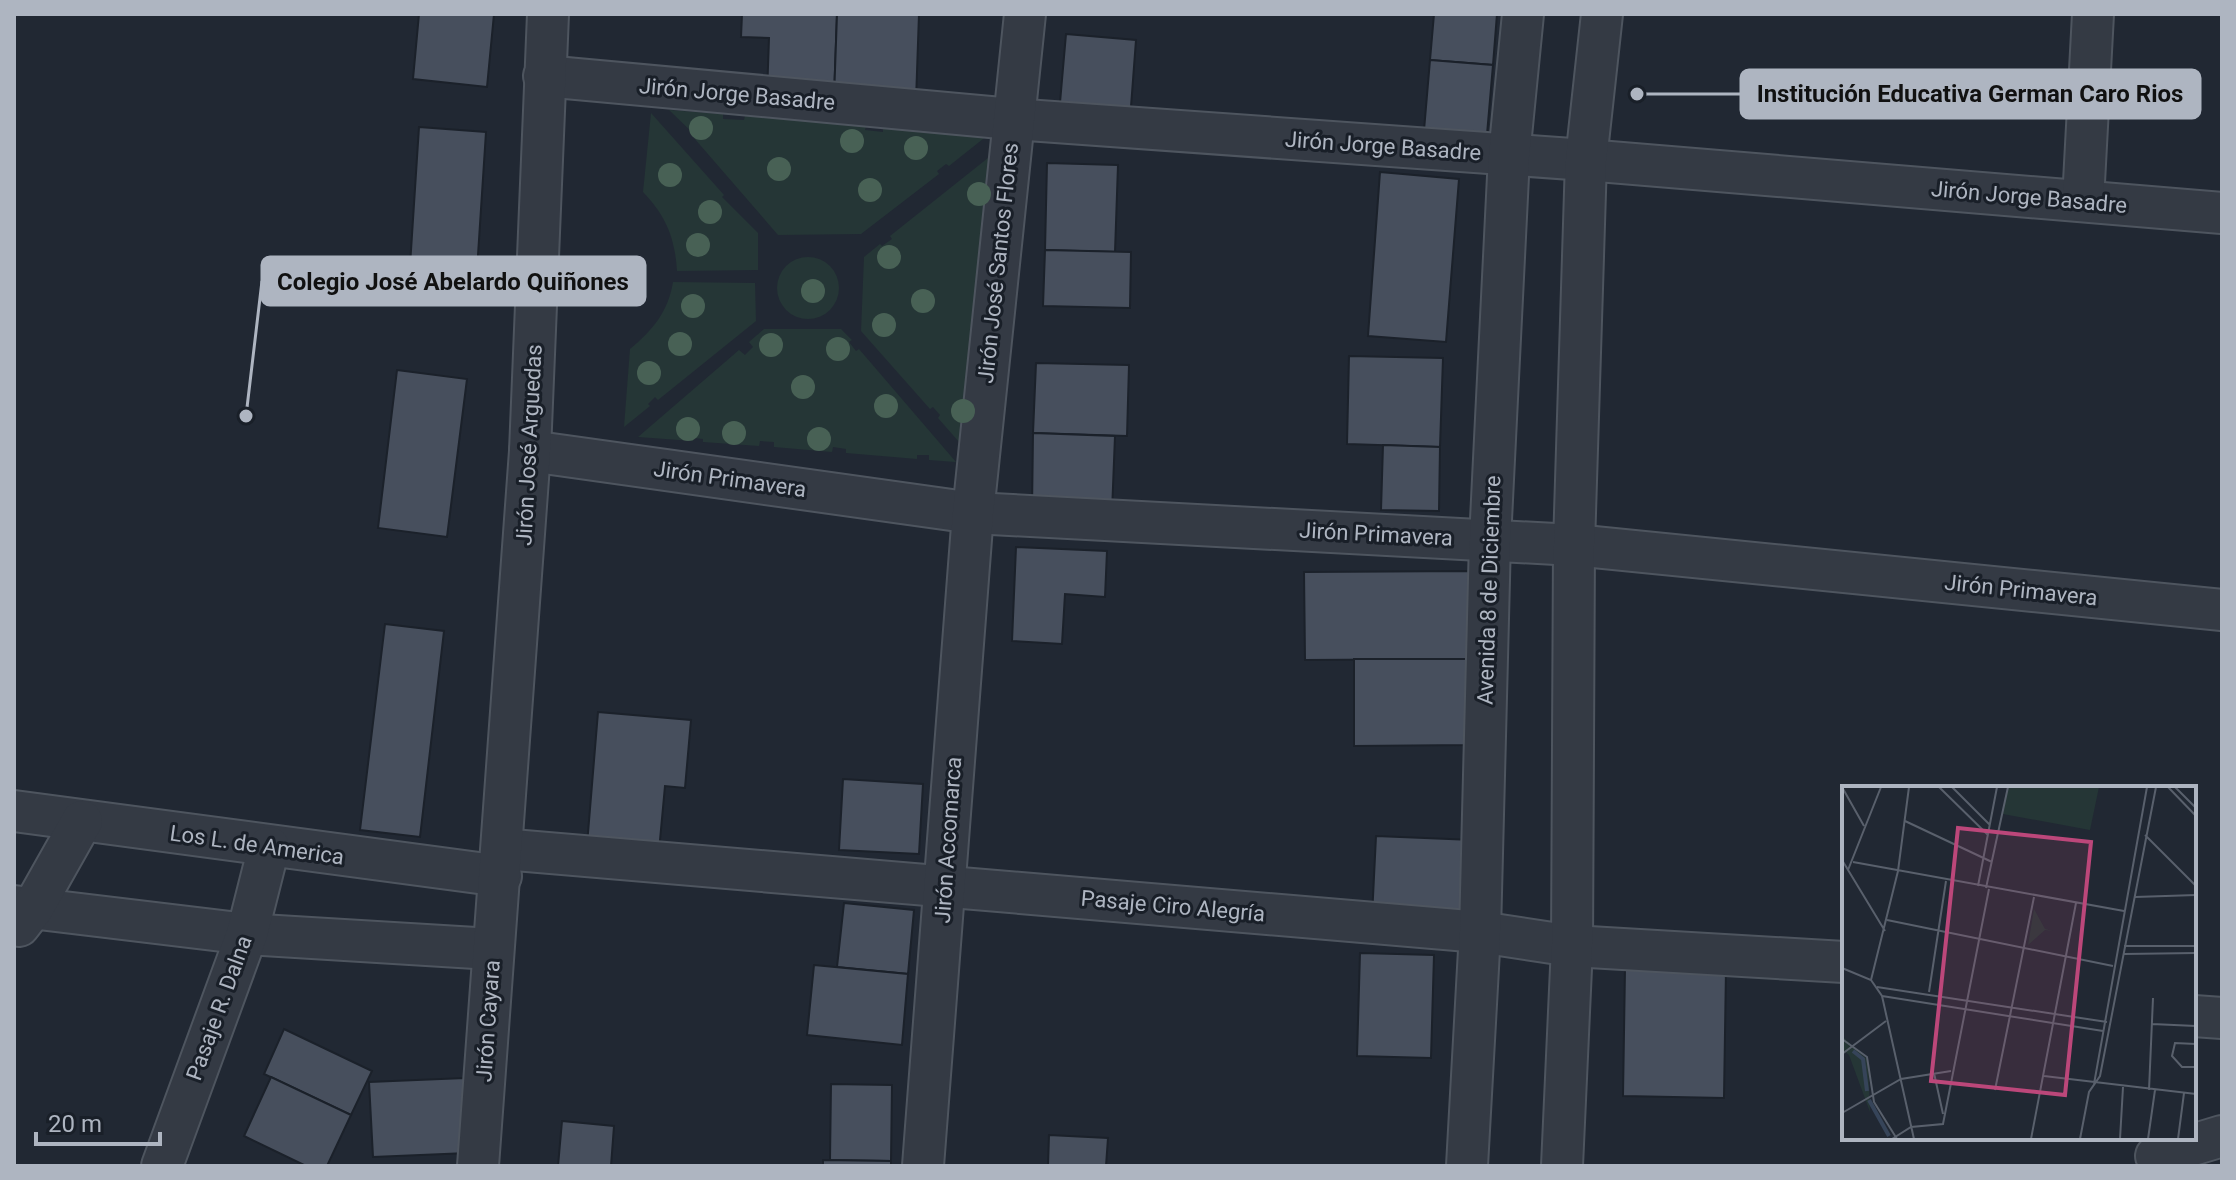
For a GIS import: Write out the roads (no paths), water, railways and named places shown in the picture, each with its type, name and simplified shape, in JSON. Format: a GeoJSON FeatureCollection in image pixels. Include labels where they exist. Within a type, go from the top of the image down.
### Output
{"type":"FeatureCollection","features":[{"type":"Feature","properties":{"kind":"street","name":"Jirón José Arguedas"},"geometry":{"type":"LineString","coordinates":[[502,863],[530,451],[548,14]]}},
{"type":"Feature","properties":{"kind":"street","name":"Jirón José Santos Flores"},"geometry":{"type":"LineString","coordinates":[[973,513],[1025,14]]}},
{"type":"Feature","properties":{"kind":"street","name":"Avenida 8 de Diciembre"},"geometry":{"type":"LineString","coordinates":[[1467,1166],[1480,932],[1490,540],[1509,156],[1523,14]]}},
{"type":"Feature","properties":{"kind":"street"},"geometry":{"type":"LineString","coordinates":[[1562,1166],[1572,946],[1574,545],[1586,160],[1602,14]]}},
{"type":"Feature","properties":{"kind":"street"},"geometry":{"type":"LineString","coordinates":[[2083,201],[2093,14]]}},
{"type":"Feature","properties":{"kind":"street","name":"Jirón Jorge Basadre"},"geometry":{"type":"LineString","coordinates":[[544,76],[1012,119],[1586,160],[2222,213]]}},
{"type":"Feature","properties":{"kind":"street","name":"Jirón Primavera"},"geometry":{"type":"LineString","coordinates":[[530,451],[973,513],[1574,545],[2222,610]]}},
{"type":"Feature","properties":{"kind":"street","name":"Jirón Accomarca"},"geometry":{"type":"LineString","coordinates":[[923,1166],[973,513]]}},
{"type":"Feature","properties":{"kind":"street","name":"Los L. de America"},"geometry":{"type":"LineString","coordinates":[[14,811],[269,847],[502,863]]}},
{"type":"Feature","properties":{"kind":"street"},"geometry":{"type":"LineString","coordinates":[[82,821],[20,916],[492,949]]}},
{"type":"Feature","properties":{"kind":"street","name":"Pasaje R. Dalna"},"geometry":{"type":"LineString","coordinates":[[162,1166],[247,934],[269,847]]}},
{"type":"Feature","properties":{"kind":"street","name":"Pasaje Ciro Alegría"},"geometry":{"type":"LineString","coordinates":[[502,863],[944,886],[1480,932],[1572,946],[1842,962]]}},
{"type":"Feature","properties":{"kind":"street","name":"Jirón Cayara"},"geometry":{"type":"LineString","coordinates":[[478,1166],[492,949],[502,863]]}},
{"type":"Feature","properties":{"kind":"street"},"geometry":{"type":"LineString","coordinates":[[2196,1016],[2222,1018]]}},
{"type":"Feature","properties":{"kind":"street"},"geometry":{"type":"LineString","coordinates":[[2156,1153],[2222,1136]]}},
{"type":"Feature","properties":{"kind":"place","name":"Institución Educativa German Caro Rios"},"geometry":{"type":"Point","coordinates":[1637,94]}},
{"type":"Feature","properties":{"kind":"place","name":"Colegio José Abelardo Quiñones"},"geometry":{"type":"Point","coordinates":[246,416]}}]}
